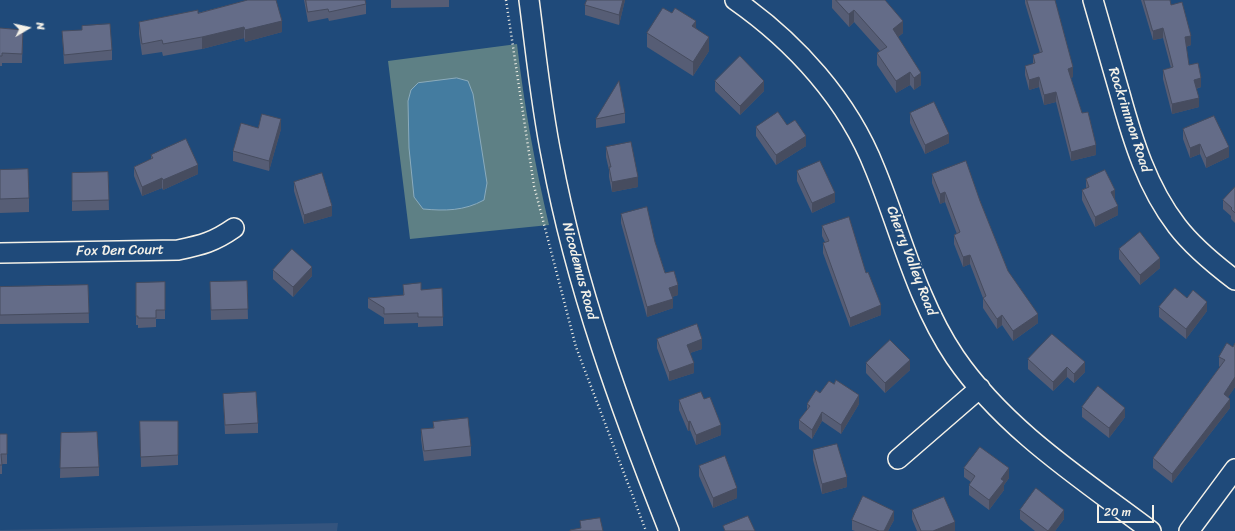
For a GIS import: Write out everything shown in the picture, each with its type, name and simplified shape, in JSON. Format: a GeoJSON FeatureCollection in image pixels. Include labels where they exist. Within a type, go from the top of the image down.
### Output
{"type":"FeatureCollection","features":[{"type":"Feature","properties":{"kind":"street","name":"Nicodemus Road"},"geometry":{"type":"LineString","coordinates":[[528,0],[552,159],[566,224],[597,338],[634,444],[669,531]]}},
{"type":"Feature","properties":{"kind":"street","name":"Cherry Valley Road"},"geometry":{"type":"LineString","coordinates":[[735,0],[756,14],[796,49],[826,84],[854,125],[875,168],[912,272],[933,320],[955,357],[1007,419],[1048,453],[1151,531]]}},
{"type":"Feature","properties":{"kind":"street","name":"Rockrimmon Road"},"geometry":{"type":"LineString","coordinates":[[1093,0],[1132,136],[1145,173],[1161,203],[1178,227],[1200,252],[1235,280]]}},
{"type":"Feature","properties":{"kind":"street","name":"Fox Den Court"},"geometry":{"type":"LineString","coordinates":[[0,253],[178,250],[217,240],[234,228]]}},
{"type":"Feature","properties":{"kind":"street"},"geometry":{"type":"LineString","coordinates":[[898,459],[980,388]]}},
{"type":"Feature","properties":{"kind":"street"},"geometry":{"type":"LineString","coordinates":[[1188,531],[1235,470]]}},
{"type":"Feature","properties":{"kind":"shaded area"},"geometry":{"type":"Polygon","coordinates":[[[457,78],[468,81],[473,94],[487,183],[484,200],[477,204],[462,208],[439,210],[423,209],[414,197],[409,148],[408,101],[411,90],[418,83],[457,78]]]}},
{"type":"Feature","properties":{"kind":"shaded area"},"geometry":{"type":"Polygon","coordinates":[[[338,523],[337,531],[0,531],[0,530],[338,523]]]}},
{"type":"Feature","properties":{"kind":"green space"},"geometry":{"type":"Polygon","coordinates":[[[517,44],[530,135],[549,225],[410,239],[388,61],[517,44]]]}},
{"type":"Feature","properties":{"kind":"building"},"geometry":{"type":"Polygon","coordinates":[[[248,0],[276,0],[282,21],[245,30],[244,27],[163,44],[162,40],[142,44],[139,22],[198,10],[198,13],[248,0]]]}},
{"type":"Feature","properties":{"kind":"building"},"geometry":{"type":"Polygon","coordinates":[[[306,0],[365,0],[366,4],[329,12],[328,9],[308,12],[306,0]]]}},
{"type":"Feature","properties":{"kind":"building"},"geometry":{"type":"Polygon","coordinates":[[[587,0],[623,0],[619,15],[585,5],[587,0]]]}},
{"type":"Feature","properties":{"kind":"building"},"geometry":{"type":"Polygon","coordinates":[[[836,0],[885,0],[903,21],[893,29],[921,73],[914,78],[910,72],[896,81],[877,53],[887,47],[854,10],[849,14],[836,0]]]}},
{"type":"Feature","properties":{"kind":"building"},"geometry":{"type":"Polygon","coordinates":[[[1027,0],[1055,0],[1073,67],[1068,69],[1082,113],[1088,112],[1096,145],[1071,152],[1056,92],[1044,95],[1039,77],[1029,80],[1025,66],[1035,63],[1033,55],[1042,52],[1027,0]]]}},
{"type":"Feature","properties":{"kind":"building"},"geometry":{"type":"Polygon","coordinates":[[[1144,0],[1170,0],[1171,5],[1182,2],[1191,36],[1185,37],[1189,65],[1198,63],[1201,78],[1194,80],[1199,98],[1172,104],[1163,70],[1173,67],[1163,28],[1153,31],[1144,0]]]}},
{"type":"Feature","properties":{"kind":"building"},"geometry":{"type":"Polygon","coordinates":[[[663,8],[672,13],[675,8],[696,21],[692,26],[709,37],[693,62],[647,33],[663,8]]]}},
{"type":"Feature","properties":{"kind":"building"},"geometry":{"type":"Polygon","coordinates":[[[110,24],[112,50],[64,55],[62,31],[82,30],[82,26],[110,24]]]}},
{"type":"Feature","properties":{"kind":"building"},"geometry":{"type":"Polygon","coordinates":[[[0,28],[23,30],[22,54],[2,53],[2,56],[0,56],[0,28]]]}},
{"type":"Feature","properties":{"kind":"building"},"geometry":{"type":"Polygon","coordinates":[[[740,56],[764,81],[740,106],[715,81],[740,56]]]}},
{"type":"Feature","properties":{"kind":"building"},"geometry":{"type":"Polygon","coordinates":[[[619,81],[625,113],[596,119],[619,81]]]}},
{"type":"Feature","properties":{"kind":"building"},"geometry":{"type":"Polygon","coordinates":[[[934,102],[949,134],[925,145],[910,113],[934,102]]]}},
{"type":"Feature","properties":{"kind":"building"},"geometry":{"type":"Polygon","coordinates":[[[778,112],[787,125],[795,120],[806,136],[776,155],[756,127],[778,112]]]}},
{"type":"Feature","properties":{"kind":"building"},"geometry":{"type":"Polygon","coordinates":[[[262,114],[281,119],[269,161],[233,151],[241,123],[258,128],[262,114]]]}},
{"type":"Feature","properties":{"kind":"building"},"geometry":{"type":"Polygon","coordinates":[[[1214,116],[1229,147],[1206,158],[1200,144],[1190,148],[1183,129],[1214,116]]]}},
{"type":"Feature","properties":{"kind":"building"},"geometry":{"type":"Polygon","coordinates":[[[186,139],[198,165],[142,187],[134,167],[153,158],[151,155],[186,139]]]}},
{"type":"Feature","properties":{"kind":"building"},"geometry":{"type":"Polygon","coordinates":[[[631,142],[638,177],[612,182],[609,167],[611,167],[606,147],[631,142]]]}},
{"type":"Feature","properties":{"kind":"building"},"geometry":{"type":"Polygon","coordinates":[[[820,161],[835,193],[812,203],[797,171],[820,161]]]}},
{"type":"Feature","properties":{"kind":"building"},"geometry":{"type":"Polygon","coordinates":[[[966,161],[1008,271],[1038,314],[1013,331],[1002,315],[997,319],[983,298],[986,296],[970,255],[963,257],[954,235],[960,232],[945,192],[940,194],[932,174],[966,161]]]}},
{"type":"Feature","properties":{"kind":"building"},"geometry":{"type":"Polygon","coordinates":[[[28,169],[29,198],[0,199],[0,170],[28,169]]]}},
{"type":"Feature","properties":{"kind":"building"},"geometry":{"type":"Polygon","coordinates":[[[1105,170],[1115,190],[1111,192],[1118,206],[1095,217],[1082,190],[1089,187],[1086,179],[1105,170]]]}},
{"type":"Feature","properties":{"kind":"building"},"geometry":{"type":"Polygon","coordinates":[[[108,172],[109,200],[72,201],[72,173],[108,172]]]}},
{"type":"Feature","properties":{"kind":"building"},"geometry":{"type":"Polygon","coordinates":[[[322,173],[332,206],[304,215],[294,182],[322,173]]]}},
{"type":"Feature","properties":{"kind":"building"},"geometry":{"type":"Polygon","coordinates":[[[1235,187],[1235,213],[1223,200],[1235,187]]]}},
{"type":"Feature","properties":{"kind":"building"},"geometry":{"type":"Polygon","coordinates":[[[647,207],[655,242],[665,273],[674,271],[678,285],[669,288],[673,299],[647,307],[621,214],[647,207]]]}},
{"type":"Feature","properties":{"kind":"building"},"geometry":{"type":"Polygon","coordinates":[[[849,217],[866,273],[868,272],[881,305],[850,318],[823,243],[829,241],[822,226],[849,217]]]}},
{"type":"Feature","properties":{"kind":"building"},"geometry":{"type":"Polygon","coordinates":[[[1140,232],[1160,258],[1140,275],[1119,249],[1140,232]]]}},
{"type":"Feature","properties":{"kind":"building"},"geometry":{"type":"Polygon","coordinates":[[[292,249],[312,267],[293,287],[273,270],[292,249]]]}},
{"type":"Feature","properties":{"kind":"building"},"geometry":{"type":"Polygon","coordinates":[[[247,281],[248,309],[211,310],[210,282],[247,281]]]}},
{"type":"Feature","properties":{"kind":"building"},"geometry":{"type":"Polygon","coordinates":[[[165,282],[165,310],[156,310],[156,318],[138,318],[138,316],[136,316],[136,283],[165,282]]]}},
{"type":"Feature","properties":{"kind":"building"},"geometry":{"type":"Polygon","coordinates":[[[421,283],[421,290],[442,288],[443,317],[418,317],[418,313],[384,314],[384,308],[368,298],[404,295],[403,285],[421,283]]]}},
{"type":"Feature","properties":{"kind":"building"},"geometry":{"type":"Polygon","coordinates":[[[88,285],[89,313],[0,315],[0,287],[88,285]]]}},
{"type":"Feature","properties":{"kind":"building"},"geometry":{"type":"Polygon","coordinates":[[[1175,288],[1187,298],[1193,290],[1207,302],[1186,329],[1159,307],[1175,288]]]}},
{"type":"Feature","properties":{"kind":"building"},"geometry":{"type":"Polygon","coordinates":[[[697,324],[702,339],[687,345],[694,363],[669,372],[657,339],[697,324]]]}},
{"type":"Feature","properties":{"kind":"building"},"geometry":{"type":"Polygon","coordinates":[[[1052,334],[1085,362],[1074,374],[1067,367],[1053,382],[1028,359],[1052,334]]]}},
{"type":"Feature","properties":{"kind":"building"},"geometry":{"type":"Polygon","coordinates":[[[890,340],[910,360],[885,383],[866,363],[890,340]]]}},
{"type":"Feature","properties":{"kind":"building"},"geometry":{"type":"Polygon","coordinates":[[[1227,343],[1233,347],[1235,343],[1235,377],[1224,394],[1230,399],[1172,474],[1153,458],[1225,360],[1219,357],[1227,343]]]}},
{"type":"Feature","properties":{"kind":"building"},"geometry":{"type":"Polygon","coordinates":[[[836,380],[859,395],[841,425],[822,412],[812,430],[799,420],[810,406],[807,404],[816,390],[820,393],[829,381],[834,384],[836,380]]]}},
{"type":"Feature","properties":{"kind":"building"},"geometry":{"type":"Polygon","coordinates":[[[1098,386],[1125,408],[1109,428],[1082,407],[1098,386]]]}},
{"type":"Feature","properties":{"kind":"building"},"geometry":{"type":"Polygon","coordinates":[[[256,392],[258,423],[225,425],[223,394],[256,392]]]}},
{"type":"Feature","properties":{"kind":"building"},"geometry":{"type":"Polygon","coordinates":[[[701,392],[704,399],[710,397],[721,425],[696,435],[690,421],[688,422],[679,400],[701,392]]]}},
{"type":"Feature","properties":{"kind":"building"},"geometry":{"type":"Polygon","coordinates":[[[468,418],[471,446],[424,451],[421,429],[434,428],[433,422],[468,418]]]}},
{"type":"Feature","properties":{"kind":"building"},"geometry":{"type":"Polygon","coordinates":[[[140,421],[178,421],[178,455],[141,457],[140,421]]]}},
{"type":"Feature","properties":{"kind":"building"},"geometry":{"type":"Polygon","coordinates":[[[97,432],[99,467],[60,468],[61,433],[97,432]]]}},
{"type":"Feature","properties":{"kind":"building"},"geometry":{"type":"Polygon","coordinates":[[[0,434],[7,434],[7,454],[1,454],[2,465],[0,465],[0,434]]]}},
{"type":"Feature","properties":{"kind":"building"},"geometry":{"type":"Polygon","coordinates":[[[837,444],[847,477],[822,484],[813,450],[837,444]]]}},
{"type":"Feature","properties":{"kind":"building"},"geometry":{"type":"Polygon","coordinates":[[[980,447],[1009,468],[1001,479],[1004,481],[989,500],[969,485],[975,476],[964,468],[980,447]]]}},
{"type":"Feature","properties":{"kind":"building"},"geometry":{"type":"Polygon","coordinates":[[[725,456],[737,488],[713,498],[699,466],[725,456]]]}},
{"type":"Feature","properties":{"kind":"building"},"geometry":{"type":"Polygon","coordinates":[[[1036,488],[1064,510],[1048,531],[1020,510],[1036,488]]]}},
{"type":"Feature","properties":{"kind":"building"},"geometry":{"type":"Polygon","coordinates":[[[863,496],[894,511],[884,531],[879,531],[852,520],[863,496]]]}},
{"type":"Feature","properties":{"kind":"building"},"geometry":{"type":"Polygon","coordinates":[[[944,497],[955,522],[933,531],[921,531],[912,510],[944,497]]]}},
{"type":"Feature","properties":{"kind":"building"},"geometry":{"type":"Polygon","coordinates":[[[748,516],[755,531],[725,531],[723,526],[748,516]]]}},
{"type":"Feature","properties":{"kind":"building"},"geometry":{"type":"Polygon","coordinates":[[[600,518],[603,531],[570,531],[581,528],[580,521],[600,518]]]}}]}
